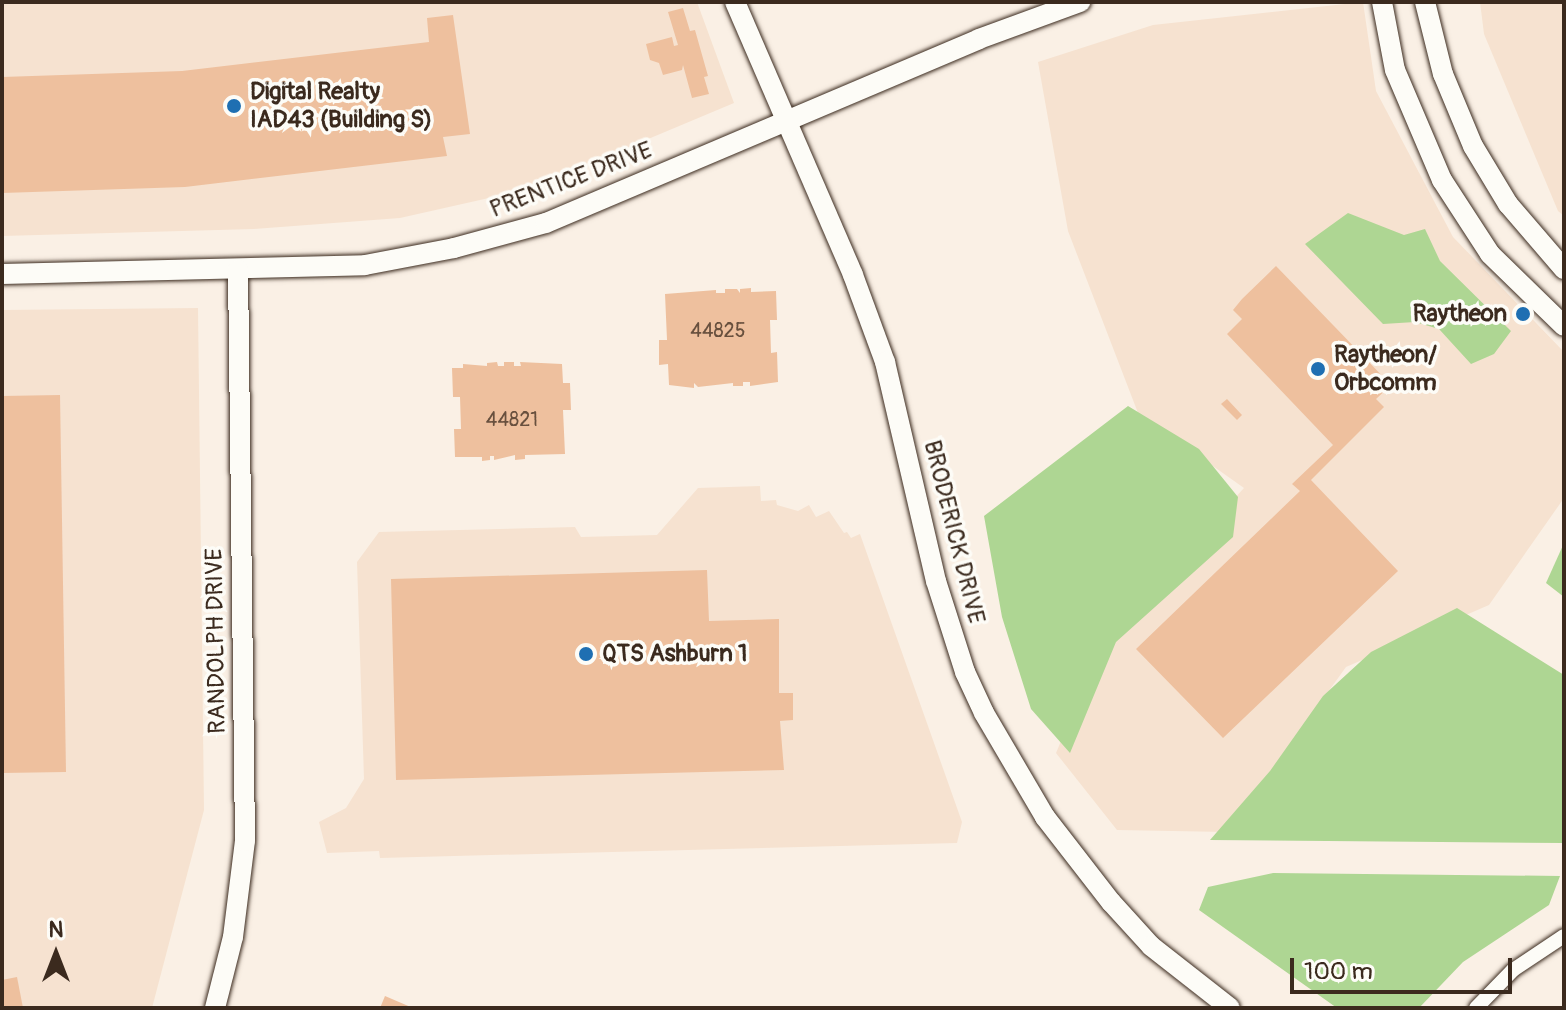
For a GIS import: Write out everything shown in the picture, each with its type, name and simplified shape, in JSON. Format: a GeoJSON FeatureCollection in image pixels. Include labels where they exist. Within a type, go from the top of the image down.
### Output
{"type":"FeatureCollection","features":[{"type":"Feature","properties":{"kind":"street","name":"BRODERICK DRIVE"},"geometry":{"type":"LineString","coordinates":[[735,2],[853,275],[885,362],[936,581],[965,672],[984,713],[1045,817],[1111,902],[1151,946],[1230,1008]]}},
{"type":"Feature","properties":{"kind":"street","name":"PRENTICE DRIVE"},"geometry":{"type":"LineString","coordinates":[[2,274],[365,265],[510,234],[546,223],[992,33],[1080,2]]}},
{"type":"Feature","properties":{"kind":"street"},"geometry":{"type":"LineString","coordinates":[[1382,2],[1395,70],[1442,180],[1490,254],[1564,326]]}},
{"type":"Feature","properties":{"kind":"street"},"geometry":{"type":"LineString","coordinates":[[1425,2],[1443,74],[1473,146],[1508,204],[1564,269]]}},
{"type":"Feature","properties":{"kind":"street","name":"RANDOLPH DRIVE"},"geometry":{"type":"LineString","coordinates":[[215,1008],[233,937],[245,841],[238,270]]}},
{"type":"Feature","properties":{"kind":"street"},"geometry":{"type":"LineString","coordinates":[[1476,1008],[1513,970],[1564,936]]}},
{"type":"Feature","properties":{"kind":"shaded area"},"geometry":{"type":"Polygon","coordinates":[[[2,2],[697,2],[734,103],[529,189],[400,218],[254,229],[2,236],[2,2]]]}},
{"type":"Feature","properties":{"kind":"shaded area"},"geometry":{"type":"Polygon","coordinates":[[[1363,2],[1376,91],[1453,237],[1564,352],[1564,498],[1489,605],[1346,667],[1227,832],[1117,830],[1056,753],[1103,641],[1244,488],[1138,413],[1068,231],[1038,62],[1153,25],[1363,2]]]}},
{"type":"Feature","properties":{"kind":"shaded area"},"geometry":{"type":"Polygon","coordinates":[[[1480,2],[1564,2],[1564,216],[1558,211],[1484,34],[1480,2]]]}},
{"type":"Feature","properties":{"kind":"shaded area"},"geometry":{"type":"Polygon","coordinates":[[[198,308],[204,810],[152,1008],[2,1008],[2,310],[198,308]]]}},
{"type":"Feature","properties":{"kind":"shaded area"},"geometry":{"type":"Polygon","coordinates":[[[760,486],[761,501],[776,500],[777,505],[798,511],[809,505],[816,517],[829,511],[844,533],[847,532],[851,538],[860,534],[962,822],[957,843],[380,858],[379,851],[327,853],[319,822],[346,808],[364,779],[357,562],[379,532],[575,527],[581,537],[657,535],[698,488],[760,486]]]}},
{"type":"Feature","properties":{"kind":"green space"},"geometry":{"type":"Polygon","coordinates":[[[1348,213],[1404,235],[1425,229],[1440,261],[1511,331],[1494,354],[1471,364],[1439,329],[1415,322],[1383,324],[1305,244],[1348,213]]]}},
{"type":"Feature","properties":{"kind":"green space"},"geometry":{"type":"Polygon","coordinates":[[[1128,406],[1199,449],[1238,497],[1233,537],[1116,642],[1070,753],[1031,709],[1002,617],[984,516],[1128,406]]]}},
{"type":"Feature","properties":{"kind":"green space"},"geometry":{"type":"Polygon","coordinates":[[[1564,543],[1564,597],[1546,583],[1564,543]]]}},
{"type":"Feature","properties":{"kind":"green space"},"geometry":{"type":"Polygon","coordinates":[[[1457,608],[1564,675],[1564,843],[1210,840],[1270,771],[1323,696],[1371,652],[1457,608]]]}},
{"type":"Feature","properties":{"kind":"green space"},"geometry":{"type":"Polygon","coordinates":[[[1273,873],[1560,876],[1549,905],[1463,962],[1419,1008],[1337,1008],[1199,910],[1208,887],[1273,873]]]}},
{"type":"Feature","properties":{"kind":"building"},"geometry":{"type":"Polygon","coordinates":[[[683,8],[690,31],[695,30],[708,76],[704,77],[709,94],[692,98],[683,65],[682,70],[663,75],[659,63],[650,60],[646,44],[672,37],[674,46],[678,45],[668,12],[683,8]]]}},
{"type":"Feature","properties":{"kind":"building","name":"Digital Realty IAD43 (Building S)"},"geometry":{"type":"Polygon","coordinates":[[[453,15],[470,134],[443,137],[447,156],[185,187],[2,193],[2,77],[182,71],[429,42],[427,18],[453,15]]]}},
{"type":"Feature","properties":{"kind":"building"},"geometry":{"type":"Polygon","coordinates":[[[1276,266],[1391,385],[1376,399],[1384,407],[1311,480],[1398,571],[1223,738],[1136,649],[1300,491],[1292,484],[1333,445],[1227,334],[1242,319],[1233,310],[1276,266]]]}},
{"type":"Feature","properties":{"kind":"building"},"geometry":{"type":"Polygon","coordinates":[[[751,288],[751,292],[776,291],[777,320],[770,320],[771,353],[777,352],[778,382],[698,387],[694,383],[694,388],[669,385],[668,364],[659,365],[659,340],[667,340],[665,294],[716,290],[716,293],[725,293],[725,289],[737,289],[740,293],[740,289],[751,288]]]}},
{"type":"Feature","properties":{"kind":"building"},"geometry":{"type":"Polygon","coordinates":[[[497,362],[498,366],[504,366],[504,362],[514,362],[514,366],[521,366],[520,362],[562,364],[563,383],[570,383],[571,410],[563,410],[565,454],[525,455],[525,459],[515,460],[515,455],[494,460],[494,456],[490,456],[490,460],[482,461],[482,457],[455,457],[454,429],[461,429],[460,397],[453,397],[452,368],[463,368],[463,364],[487,366],[487,363],[497,362]]]}},
{"type":"Feature","properties":{"kind":"building"},"geometry":{"type":"Polygon","coordinates":[[[60,395],[66,772],[2,773],[2,396],[60,395]]]}},
{"type":"Feature","properties":{"kind":"building"},"geometry":{"type":"Polygon","coordinates":[[[1227,399],[1242,415],[1237,420],[1221,404],[1227,399]]]}},
{"type":"Feature","properties":{"kind":"building","name":"QTS Ashburn 1"},"geometry":{"type":"Polygon","coordinates":[[[707,570],[709,621],[779,619],[779,693],[793,693],[793,720],[780,721],[784,770],[396,780],[391,579],[707,570]]]}},
{"type":"Feature","properties":{"kind":"building"},"geometry":{"type":"Polygon","coordinates":[[[17,977],[23,1008],[2,1008],[2,980],[17,977]]]}},
{"type":"Feature","properties":{"kind":"building"},"geometry":{"type":"Polygon","coordinates":[[[385,996],[413,1008],[380,1008],[385,996]]]}},
{"type":"Feature","properties":{"kind":"place","name":"Digital Realty IAD43 (Building S)"},"geometry":{"type":"Point","coordinates":[234,106]}},
{"type":"Feature","properties":{"kind":"place","name":"Raytheon"},"geometry":{"type":"Point","coordinates":[1523,314]}},
{"type":"Feature","properties":{"kind":"place","name":"Raytheon/ Orbcomm"},"geometry":{"type":"Point","coordinates":[1318,369]}},
{"type":"Feature","properties":{"kind":"place","name":"QTS Ashburn 1"},"geometry":{"type":"Point","coordinates":[586,654]}}]}
